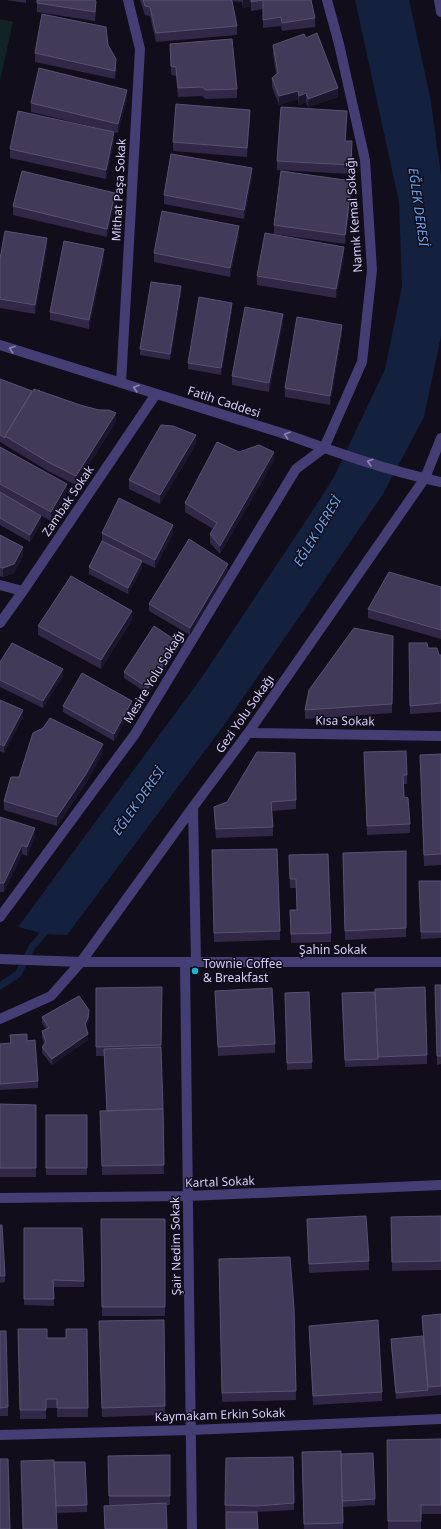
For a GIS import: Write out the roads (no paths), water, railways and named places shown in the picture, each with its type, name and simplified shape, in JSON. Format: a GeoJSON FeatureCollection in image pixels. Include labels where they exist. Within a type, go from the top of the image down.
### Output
{"type":"FeatureCollection","features":[{"type":"Feature","properties":{"kind":"street","name":"Mithat Paşa Sokak"},"geometry":{"type":"LineString","coordinates":[[121,383],[140,49],[128,0]]}},
{"type":"Feature","properties":{"kind":"street","name":"Namık Kemal Sokağı"},"geometry":{"type":"LineString","coordinates":[[324,448],[362,362],[372,270],[365,160],[339,44],[327,0]]}},
{"type":"Feature","properties":{"kind":"street"},"geometry":{"type":"LineString","coordinates":[[439,0],[441,12]]}},
{"type":"Feature","properties":{"kind":"street","name":"Fatih Caddesi"},"geometry":{"type":"LineString","coordinates":[[0,345],[288,435],[407,474],[441,482]]}},
{"type":"Feature","properties":{"kind":"street","name":"Zambak Sokak"},"geometry":{"type":"LineString","coordinates":[[0,623],[156,394]]}},
{"type":"Feature","properties":{"kind":"street","name":"Gezi Yolu Sokağı"},"geometry":{"type":"LineString","coordinates":[[0,1019],[51,996],[81,962],[248,733],[425,478],[441,438]]}},
{"type":"Feature","properties":{"kind":"street","name":"Mesire Yolu Sokağı"},"geometry":{"type":"LineString","coordinates":[[0,917],[135,734],[296,469],[324,448]]}},
{"type":"Feature","properties":{"kind":"street"},"geometry":{"type":"LineString","coordinates":[[0,584],[23,591]]}},
{"type":"Feature","properties":{"kind":"street","name":"Kısa Sokak"},"geometry":{"type":"LineString","coordinates":[[248,733],[441,736]]}},
{"type":"Feature","properties":{"kind":"street"},"geometry":{"type":"LineString","coordinates":[[193,807],[196,963]]}},
{"type":"Feature","properties":{"kind":"street","name":"Şahin Sokak"},"geometry":{"type":"LineString","coordinates":[[0,959],[81,962],[185,963],[441,962]]}},
{"type":"Feature","properties":{"kind":"street","name":"Şair Nedim Sokak"},"geometry":{"type":"LineString","coordinates":[[185,963],[192,1529]]}},
{"type":"Feature","properties":{"kind":"street","name":"Kartal Sokak"},"geometry":{"type":"LineString","coordinates":[[0,1198],[189,1196],[441,1185]]}},
{"type":"Feature","properties":{"kind":"street","name":"Kaymakam Erkin Sokak"},"geometry":{"type":"LineString","coordinates":[[0,1435],[191,1430],[441,1419]]}},
{"type":"Feature","properties":{"kind":"water"},"geometry":{"type":"Polygon","coordinates":[[[355,0],[409,0],[430,96],[441,175],[441,336],[424,417],[383,494],[293,626],[222,728],[67,935],[44,934],[18,927],[202,677],[309,516],[334,477],[385,369],[402,286],[399,202],[355,0]]]}},
{"type":"Feature","properties":{"kind":"waterway","name":"EĞLEK DERESİ"},"geometry":{"type":"LineString","coordinates":[[0,986],[18,974],[32,947],[50,926]]}},
{"type":"Feature","properties":{"kind":"place","name":"Townie Coffee & Breakfast"},"geometry":{"type":"Point","coordinates":[195,971]}}]}
